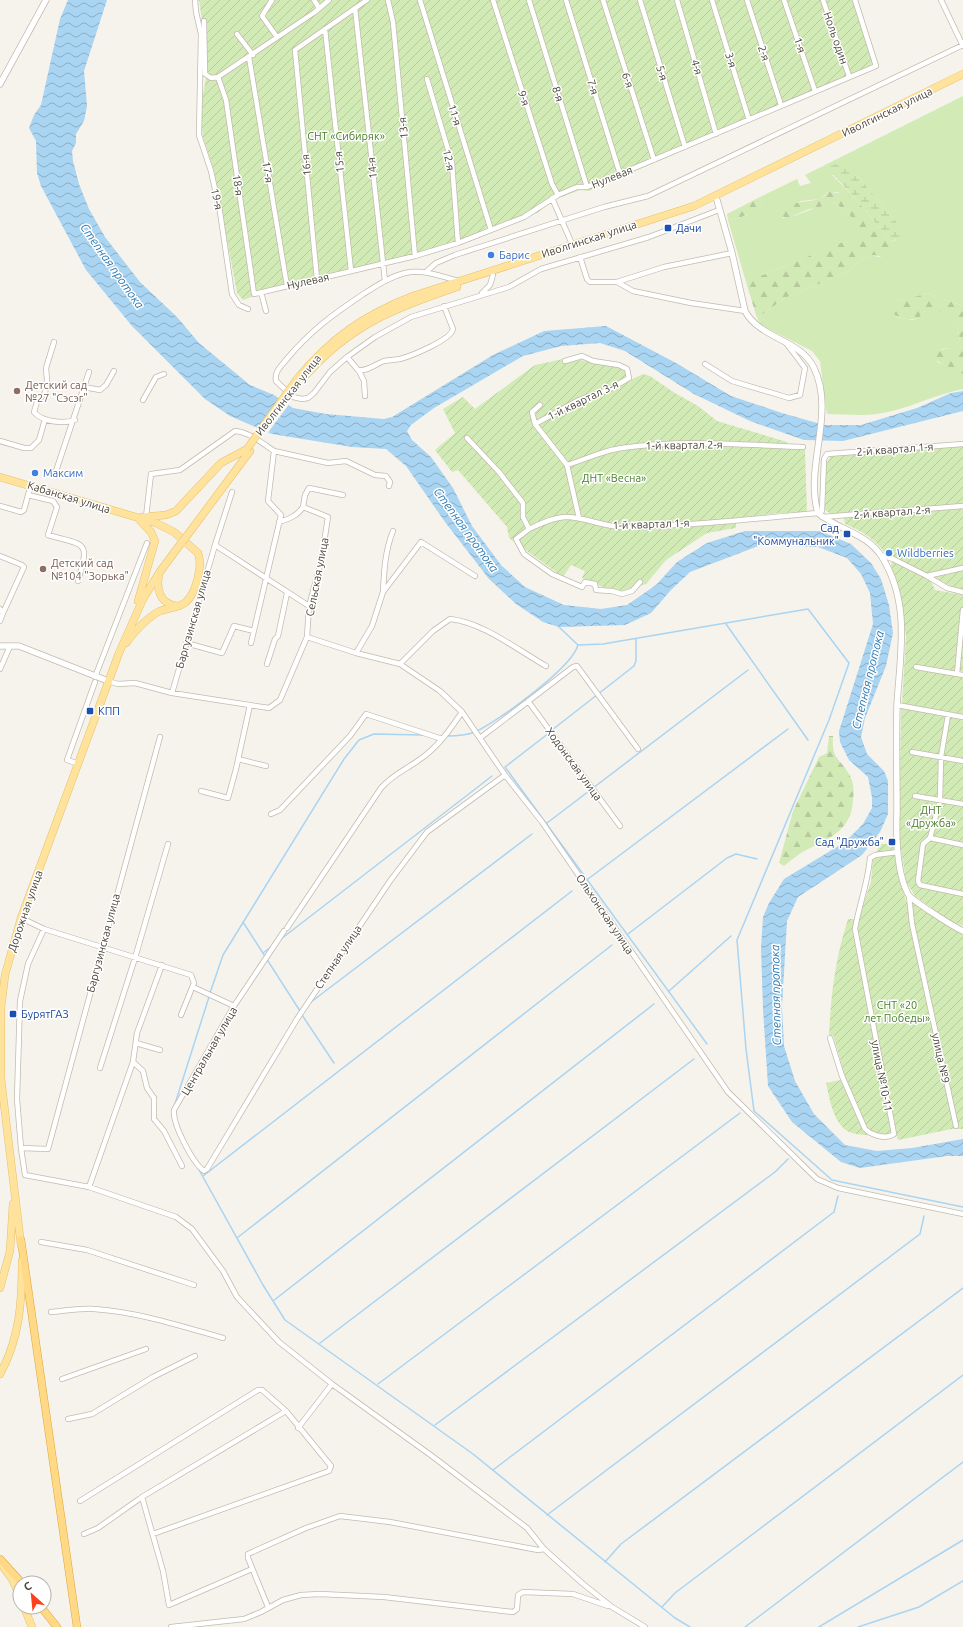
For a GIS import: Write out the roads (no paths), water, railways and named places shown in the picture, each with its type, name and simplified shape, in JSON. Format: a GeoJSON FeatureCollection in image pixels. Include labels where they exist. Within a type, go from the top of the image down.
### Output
{"type":"FeatureCollection","features":[{"type":"Feature","properties":{"kind":"highway"},"geometry":{"type":"LineString","coordinates":[[21,1240],[77,1627]]}},
{"type":"Feature","properties":{"kind":"highway"},"geometry":{"type":"LineString","coordinates":[[0,1559],[15,1575]]}},
{"type":"Feature","properties":{"kind":"highway"},"geometry":{"type":"LineString","coordinates":[[47,1615],[57,1627]]}},
{"type":"Feature","properties":{"kind":"main road","name":"Иволгинская улица"},"geometry":{"type":"LineString","coordinates":[[182,538],[315,357],[337,337],[358,322],[398,302],[458,281],[694,206],[963,74]]}},
{"type":"Feature","properties":{"kind":"main road","name":"Иволгинская улица"},"geometry":{"type":"LineString","coordinates":[[299,380],[336,346],[365,324],[406,304],[695,210],[963,79]]}},
{"type":"Feature","properties":{"kind":"main road","name":"Кабанская улица"},"geometry":{"type":"LineString","coordinates":[[138,518],[166,515],[176,511],[221,464],[248,450]]}},
{"type":"Feature","properties":{"kind":"main road","name":"Кабанская улица"},"geometry":{"type":"LineString","coordinates":[[0,477],[156,523],[174,532],[198,553],[199,567],[194,587],[188,600],[179,606]]}},
{"type":"Feature","properties":{"kind":"main road"},"geometry":{"type":"LineString","coordinates":[[138,518],[151,532],[155,541],[138,601]]}},
{"type":"Feature","properties":{"kind":"main road","name":"Дорожная улица"},"geometry":{"type":"LineString","coordinates":[[0,1374],[13,1346],[19,1324],[22,1295],[21,1240],[0,1079],[3,975],[21,918],[119,653],[133,620],[159,573],[182,538]]}},
{"type":"Feature","properties":{"kind":"main road","name":"Дорожная улица"},"geometry":{"type":"LineString","coordinates":[[133,620],[138,601],[152,576],[182,538]]}},
{"type":"Feature","properties":{"kind":"main road"},"geometry":{"type":"LineString","coordinates":[[159,573],[157,582],[161,597],[170,605],[179,606]]}},
{"type":"Feature","properties":{"kind":"main road"},"geometry":{"type":"LineString","coordinates":[[119,653],[145,622],[160,612],[179,606]]}},
{"type":"Feature","properties":{"kind":"main road"},"geometry":{"type":"LineString","coordinates":[[0,1288],[10,1251],[15,1186]]}},
{"type":"Feature","properties":{"kind":"main road"},"geometry":{"type":"LineString","coordinates":[[0,1562],[12,1580]]}},
{"type":"Feature","properties":{"kind":"main road"},"geometry":{"type":"LineString","coordinates":[[27,1615],[32,1627]]}},
{"type":"Feature","properties":{"kind":"street"},"geometry":{"type":"LineString","coordinates":[[0,84],[46,0]]}},
{"type":"Feature","properties":{"kind":"street","name":"19-я"},"geometry":{"type":"LineString","coordinates":[[196,0],[196,12],[201,34],[199,135],[211,171],[220,212],[232,294],[239,305],[248,309]]}},
{"type":"Feature","properties":{"kind":"street"},"geometry":{"type":"LineString","coordinates":[[272,0],[262,16],[277,37]]}},
{"type":"Feature","properties":{"kind":"street"},"geometry":{"type":"LineString","coordinates":[[314,0],[319,8]]}},
{"type":"Feature","properties":{"kind":"street"},"geometry":{"type":"LineString","coordinates":[[204,21],[205,74],[211,78],[218,77],[251,56],[329,0]]}},
{"type":"Feature","properties":{"kind":"street"},"geometry":{"type":"LineString","coordinates":[[325,29],[367,0]]}},
{"type":"Feature","properties":{"kind":"street","name":"13-я"},"geometry":{"type":"LineString","coordinates":[[388,0],[393,22],[415,256]]}},
{"type":"Feature","properties":{"kind":"street","name":"11-я"},"geometry":{"type":"LineString","coordinates":[[420,0],[491,230]]}},
{"type":"Feature","properties":{"kind":"street","name":"9-я"},"geometry":{"type":"LineString","coordinates":[[493,0],[552,184],[558,195]]}},
{"type":"Feature","properties":{"kind":"street","name":"8-я"},"geometry":{"type":"LineString","coordinates":[[529,0],[587,187]]}},
{"type":"Feature","properties":{"kind":"street","name":"7-я"},"geometry":{"type":"LineString","coordinates":[[566,0],[620,174]]}},
{"type":"Feature","properties":{"kind":"street","name":"6-я"},"geometry":{"type":"LineString","coordinates":[[603,0],[654,160]]}},
{"type":"Feature","properties":{"kind":"street","name":"5-я"},"geometry":{"type":"LineString","coordinates":[[640,0],[685,147]]}},
{"type":"Feature","properties":{"kind":"street","name":"4-я"},"geometry":{"type":"LineString","coordinates":[[677,0],[716,134]]}},
{"type":"Feature","properties":{"kind":"street","name":"3-я"},"geometry":{"type":"LineString","coordinates":[[712,0],[748,120]]}},
{"type":"Feature","properties":{"kind":"street","name":"2-я"},"geometry":{"type":"LineString","coordinates":[[746,0],[782,105]]}},
{"type":"Feature","properties":{"kind":"street","name":"1-я"},"geometry":{"type":"LineString","coordinates":[[784,0],[815,91]]}},
{"type":"Feature","properties":{"kind":"street","name":"Ноль один"},"geometry":{"type":"LineString","coordinates":[[823,0],[849,76]]}},
{"type":"Feature","properties":{"kind":"street","name":"Нулевая"},"geometry":{"type":"LineString","coordinates":[[254,294],[415,256],[458,243],[524,217],[558,195],[577,187],[587,187],[620,174],[849,76],[876,66],[855,0]]}},
{"type":"Feature","properties":{"kind":"street"},"geometry":{"type":"LineString","coordinates":[[426,272],[436,263],[455,255],[621,201],[648,196],[963,46],[941,0]]}},
{"type":"Feature","properties":{"kind":"street","name":"14-я"},"geometry":{"type":"LineString","coordinates":[[355,8],[385,281]]}},
{"type":"Feature","properties":{"kind":"street","name":"16-я"},"geometry":{"type":"LineString","coordinates":[[317,279],[295,50],[325,29]]}},
{"type":"Feature","properties":{"kind":"street","name":"15-я"},"geometry":{"type":"LineString","coordinates":[[325,29],[351,271]]}},
{"type":"Feature","properties":{"kind":"street","name":"17-я"},"geometry":{"type":"LineString","coordinates":[[237,34],[251,56],[286,286]]}},
{"type":"Feature","properties":{"kind":"street","name":"18-я"},"geometry":{"type":"LineString","coordinates":[[218,77],[226,100],[254,294]]}},
{"type":"Feature","properties":{"kind":"street","name":"12-я"},"geometry":{"type":"LineString","coordinates":[[427,80],[452,163],[458,243]]}},
{"type":"Feature","properties":{"kind":"street"},"geometry":{"type":"LineString","coordinates":[[552,198],[572,244]]}},
{"type":"Feature","properties":{"kind":"street"},"geometry":{"type":"LineString","coordinates":[[717,200],[732,253],[745,311],[754,323],[804,353],[813,367],[822,397],[815,478],[816,506],[820,515],[856,534],[867,542],[881,555],[888,569],[896,594],[903,637],[897,705],[896,837],[904,882],[909,896],[963,931]]}},
{"type":"Feature","properties":{"kind":"street"},"geometry":{"type":"LineString","coordinates":[[458,281],[426,272],[407,272],[385,281],[333,315],[309,334],[277,372],[276,380],[294,396],[302,399],[308,398],[314,393],[330,372],[347,357],[389,329],[410,318],[444,306],[509,287],[541,269],[670,230],[719,210]]}},
{"type":"Feature","properties":{"kind":"street"},"geometry":{"type":"LineString","coordinates":[[580,257],[588,281],[617,282],[664,266],[732,253]]}},
{"type":"Feature","properties":{"kind":"street"},"geometry":{"type":"LineString","coordinates":[[475,297],[485,292],[490,285],[493,275]]}},
{"type":"Feature","properties":{"kind":"street"},"geometry":{"type":"LineString","coordinates":[[617,282],[633,291],[691,303],[745,311]]}},
{"type":"Feature","properties":{"kind":"street"},"geometry":{"type":"LineString","coordinates":[[260,292],[266,312]]}},
{"type":"Feature","properties":{"kind":"street"},"geometry":{"type":"LineString","coordinates":[[359,371],[383,362],[406,357],[444,340],[450,335],[453,329],[444,306]]}},
{"type":"Feature","properties":{"kind":"street"},"geometry":{"type":"LineString","coordinates":[[54,342],[46,368],[47,380],[45,393],[36,402],[34,409],[36,414],[45,419],[61,422],[74,420]]}},
{"type":"Feature","properties":{"kind":"street"},"geometry":{"type":"LineString","coordinates":[[705,364],[732,381],[789,398],[800,395],[805,368],[785,342]]}},
{"type":"Feature","properties":{"kind":"street","name":"1-й квартал 3-я"},"geometry":{"type":"LineString","coordinates":[[535,424],[579,400],[610,388],[629,378],[628,369],[619,365],[593,362],[582,356],[565,361]]}},
{"type":"Feature","properties":{"kind":"street"},"geometry":{"type":"LineString","coordinates":[[347,357],[359,371],[364,381],[366,396]]}},
{"type":"Feature","properties":{"kind":"street"},"geometry":{"type":"LineString","coordinates":[[84,387],[100,390],[106,385],[114,371]]}},
{"type":"Feature","properties":{"kind":"street"},"geometry":{"type":"LineString","coordinates":[[56,474],[68,429],[74,420],[89,372]]}},
{"type":"Feature","properties":{"kind":"street"},"geometry":{"type":"LineString","coordinates":[[143,400],[156,377],[164,374]]}},
{"type":"Feature","properties":{"kind":"street"},"geometry":{"type":"LineString","coordinates":[[540,405],[532,412],[535,424],[567,465],[579,518]]}},
{"type":"Feature","properties":{"kind":"street"},"geometry":{"type":"LineString","coordinates":[[0,441],[24,448],[31,448],[39,440],[45,419]]}},
{"type":"Feature","properties":{"kind":"street"},"geometry":{"type":"LineString","coordinates":[[146,517],[151,474],[180,470],[235,431],[241,432],[274,451],[324,462],[351,462],[375,475],[386,476],[390,482],[389,486]]}},
{"type":"Feature","properties":{"kind":"street"},"geometry":{"type":"LineString","coordinates":[[467,438],[499,472],[523,502],[523,517],[528,529],[516,539],[524,554],[552,574],[582,587],[584,582],[595,584],[596,590],[612,591],[622,594],[632,591],[640,582]]}},
{"type":"Feature","properties":{"kind":"street","name":"1-й квартал 2-я"},"geometry":{"type":"LineString","coordinates":[[567,465],[621,448],[660,445],[724,444],[804,447]]}},
{"type":"Feature","properties":{"kind":"street","name":"2-й квартал 1-я"},"geometry":{"type":"LineString","coordinates":[[820,515],[822,511],[824,459],[828,454],[963,444]]}},
{"type":"Feature","properties":{"kind":"street"},"geometry":{"type":"LineString","coordinates":[[251,643],[280,522],[280,512],[268,501],[274,451]]}},
{"type":"Feature","properties":{"kind":"street"},"geometry":{"type":"LineString","coordinates":[[0,506],[21,512],[24,510],[31,486]]}},
{"type":"Feature","properties":{"kind":"street"},"geometry":{"type":"LineString","coordinates":[[280,522],[299,513],[303,507],[305,495],[309,488],[343,495]]}},
{"type":"Feature","properties":{"kind":"street","name":"Баргузинская улица"},"geometry":{"type":"LineString","coordinates":[[172,693],[232,492]]}},
{"type":"Feature","properties":{"kind":"street"},"geometry":{"type":"LineString","coordinates":[[28,495],[53,501],[57,507],[48,535],[79,544],[84,549],[85,556],[78,581]]}},
{"type":"Feature","properties":{"kind":"street","name":"2-й квартал 2-я"},"geometry":{"type":"LineString","coordinates":[[820,515],[963,506]]}},
{"type":"Feature","properties":{"kind":"street","name":"Сельская улица"},"geometry":{"type":"LineString","coordinates":[[250,705],[269,708],[280,700],[307,637],[309,606],[321,562],[328,517],[303,507]]}},
{"type":"Feature","properties":{"kind":"street","name":"1-й квартал 1-я"},"geometry":{"type":"LineString","coordinates":[[528,529],[565,516],[579,518],[602,525],[621,527],[820,515]]}},
{"type":"Feature","properties":{"kind":"street"},"geometry":{"type":"LineString","coordinates":[[356,652],[372,626],[383,592],[384,562],[393,531]]}},
{"type":"Feature","properties":{"kind":"street"},"geometry":{"type":"LineString","coordinates":[[383,592],[421,542],[475,576]]}},
{"type":"Feature","properties":{"kind":"street"},"geometry":{"type":"LineString","coordinates":[[79,764],[67,760],[95,680],[147,543]]}},
{"type":"Feature","properties":{"kind":"street"},"geometry":{"type":"LineString","coordinates":[[215,545],[309,606]]}},
{"type":"Feature","properties":{"kind":"street"},"geometry":{"type":"LineString","coordinates":[[881,555],[893,559],[947,588],[963,592]]}},
{"type":"Feature","properties":{"kind":"street"},"geometry":{"type":"LineString","coordinates":[[0,556],[24,567],[2,611],[0,621]]}},
{"type":"Feature","properties":{"kind":"street"},"geometry":{"type":"LineString","coordinates":[[927,576],[963,568]]}},
{"type":"Feature","properties":{"kind":"street"},"geometry":{"type":"LineString","coordinates":[[267,664],[275,639],[278,636],[287,593]]}},
{"type":"Feature","properties":{"kind":"street"},"geometry":{"type":"LineString","coordinates":[[956,674],[962,634],[963,610]]}},
{"type":"Feature","properties":{"kind":"street"},"geometry":{"type":"LineString","coordinates":[[400,664],[433,631],[450,619],[481,629],[546,666]]}},
{"type":"Feature","properties":{"kind":"street"},"geometry":{"type":"LineString","coordinates":[[186,643],[222,653],[234,626],[254,631]]}},
{"type":"Feature","properties":{"kind":"street","name":"Ольхонская улица"},"geometry":{"type":"LineString","coordinates":[[307,637],[400,664],[440,691],[462,712],[505,775],[542,822],[728,1092],[816,1179],[838,1188],[963,1214]]}},
{"type":"Feature","properties":{"kind":"street"},"geometry":{"type":"LineString","coordinates":[[0,646],[19,646],[95,680],[108,681],[118,684],[135,683],[172,693],[250,705],[228,798],[202,791]]}},
{"type":"Feature","properties":{"kind":"street"},"geometry":{"type":"LineString","coordinates":[[0,669],[10,646]]}},
{"type":"Feature","properties":{"kind":"street"},"geometry":{"type":"LineString","coordinates":[[480,738],[573,667],[578,667],[638,749]]}},
{"type":"Feature","properties":{"kind":"street"},"geometry":{"type":"LineString","coordinates":[[916,667],[963,675]]}},
{"type":"Feature","properties":{"kind":"street","name":"Ходонская улица"},"geometry":{"type":"LineString","coordinates":[[528,701],[620,826]]}},
{"type":"Feature","properties":{"kind":"street"},"geometry":{"type":"LineString","coordinates":[[897,705],[963,717]]}},
{"type":"Feature","properties":{"kind":"street","name":"Центральная улица"},"geometry":{"type":"LineString","coordinates":[[207,1170],[202,1170],[182,1138],[173,1117],[174,1110],[234,1006],[369,804],[385,783],[402,770],[419,760],[442,739],[462,712]]}},
{"type":"Feature","properties":{"kind":"street"},"geometry":{"type":"LineString","coordinates":[[271,814],[280,810],[350,736],[366,714],[442,739]]}},
{"type":"Feature","properties":{"kind":"street"},"geometry":{"type":"LineString","coordinates":[[948,715],[940,757],[940,800],[930,838],[922,844],[918,882],[920,885],[963,894]]}},
{"type":"Feature","properties":{"kind":"street","name":"Баргузинская улица"},"geometry":{"type":"LineString","coordinates":[[21,1148],[48,1149],[160,738]]}},
{"type":"Feature","properties":{"kind":"street"},"geometry":{"type":"LineString","coordinates":[[912,752],[963,761]]}},
{"type":"Feature","properties":{"kind":"street"},"geometry":{"type":"LineString","coordinates":[[238,758],[266,766]]}},
{"type":"Feature","properties":{"kind":"street","name":"Степная улица"},"geometry":{"type":"LineString","coordinates":[[207,1170],[297,1019],[390,881],[427,832],[505,775]]}},
{"type":"Feature","properties":{"kind":"street"},"geometry":{"type":"LineString","coordinates":[[915,796],[963,804]]}},
{"type":"Feature","properties":{"kind":"street"},"geometry":{"type":"LineString","coordinates":[[930,838],[963,845]]}},
{"type":"Feature","properties":{"kind":"street"},"geometry":{"type":"LineString","coordinates":[[100,1068],[135,958],[168,844]]}},
{"type":"Feature","properties":{"kind":"street","name":"улица №10-11"},"geometry":{"type":"LineString","coordinates":[[830,1038],[842,1076],[865,1129],[868,1132],[884,1138],[894,1134],[855,929],[859,907],[868,882],[870,858],[875,855],[898,852]]}},
{"type":"Feature","properties":{"kind":"street","name":"улица №9"},"geometry":{"type":"LineString","coordinates":[[909,896],[912,924],[956,1126]]}},
{"type":"Feature","properties":{"kind":"street"},"geometry":{"type":"LineString","coordinates":[[21,918],[44,929],[191,975],[193,987],[181,1015]]}},
{"type":"Feature","properties":{"kind":"street"},"geometry":{"type":"LineString","coordinates":[[44,929],[28,964],[20,1001],[17,1098],[25,1175],[89,1187],[176,1217],[192,1229],[224,1271],[237,1297],[279,1342],[332,1384],[432,1456],[527,1528],[544,1549],[582,1583],[612,1607],[645,1627]]}},
{"type":"Feature","properties":{"kind":"street"},"geometry":{"type":"LineString","coordinates":[[89,1187],[133,1062],[137,1033],[162,965]]}},
{"type":"Feature","properties":{"kind":"street"},"geometry":{"type":"LineString","coordinates":[[193,987],[234,1006]]}},
{"type":"Feature","properties":{"kind":"street"},"geometry":{"type":"LineString","coordinates":[[136,1043],[160,1050]]}},
{"type":"Feature","properties":{"kind":"street"},"geometry":{"type":"LineString","coordinates":[[133,1062],[143,1071],[146,1088],[154,1098],[154,1119],[164,1131],[182,1166]]}},
{"type":"Feature","properties":{"kind":"street"},"geometry":{"type":"LineString","coordinates":[[41,1242],[86,1250],[194,1285]]}},
{"type":"Feature","properties":{"kind":"street"},"geometry":{"type":"LineString","coordinates":[[51,1312],[92,1309],[111,1310],[178,1325],[223,1338]]}},
{"type":"Feature","properties":{"kind":"street"},"geometry":{"type":"LineString","coordinates":[[62,1379],[146,1349]]}},
{"type":"Feature","properties":{"kind":"street"},"geometry":{"type":"LineString","coordinates":[[68,1419],[92,1414],[153,1376],[195,1356]]}},
{"type":"Feature","properties":{"kind":"street"},"geometry":{"type":"LineString","coordinates":[[298,1428],[332,1384]]}},
{"type":"Feature","properties":{"kind":"street"},"geometry":{"type":"LineString","coordinates":[[80,1501],[258,1390],[262,1390],[286,1411],[298,1428],[331,1466],[329,1471],[153,1534]]}},
{"type":"Feature","properties":{"kind":"street"},"geometry":{"type":"LineString","coordinates":[[84,1534],[98,1528],[142,1497],[286,1411]]}},
{"type":"Feature","properties":{"kind":"street"},"geometry":{"type":"LineString","coordinates":[[142,1497],[163,1570],[169,1604],[252,1569]]}},
{"type":"Feature","properties":{"kind":"street"},"geometry":{"type":"LineString","coordinates":[[268,1608],[252,1569],[248,1554],[340,1516],[390,1522],[460,1537],[538,1550],[544,1549]]}},
{"type":"Feature","properties":{"kind":"street"},"geometry":{"type":"LineString","coordinates":[[171,1627],[244,1619],[283,1600],[320,1594],[384,1597],[513,1612],[517,1609],[518,1595],[523,1592],[573,1594],[612,1607]]}},
{"type":"Feature","properties":{"kind":"water","name":"Степная протока"},"geometry":{"type":"Polygon","coordinates":[[[68,0],[107,0],[84,71],[87,106],[84,121],[76,134],[76,143],[72,151],[79,184],[89,209],[105,237],[140,282],[177,317],[199,343],[250,385],[274,395],[293,408],[326,414],[384,419],[392,417],[493,355],[544,331],[606,326],[676,363],[731,396],[824,425],[861,425],[917,408],[951,393],[963,391],[963,411],[843,441],[804,440],[750,421],[694,394],[625,351],[600,343],[561,346],[523,356],[434,408],[411,425],[407,431],[412,440],[431,457],[453,488],[472,526],[501,565],[525,587],[564,605],[601,609],[627,605],[656,585],[677,562],[707,543],[745,531],[820,531],[851,544],[871,563],[881,579],[889,605],[893,633],[886,666],[865,718],[861,737],[867,754],[884,771],[888,781],[888,814],[880,832],[862,855],[798,897],[787,921],[782,1007],[784,1046],[795,1081],[814,1114],[845,1145],[877,1151],[912,1148],[963,1139],[963,1156],[947,1156],[860,1168],[841,1162],[792,1122],[768,1086],[761,948],[763,917],[769,903],[784,879],[845,842],[863,824],[872,808],[872,797],[868,777],[849,760],[840,742],[839,731],[873,624],[870,593],[861,574],[847,558],[818,547],[761,545],[690,572],[671,590],[651,613],[625,625],[559,627],[543,622],[516,604],[489,579],[445,522],[406,466],[386,449],[352,447],[272,434],[230,416],[205,399],[132,326],[86,270],[41,186],[37,173],[36,141],[29,128],[34,115],[41,105],[60,19],[68,0]]]}},
{"type":"Feature","properties":{"kind":"waterway"},"geometry":{"type":"LineString","coordinates":[[559,627],[578,645],[603,644],[808,609],[849,663],[829,720],[737,940],[746,1049],[754,1111],[832,1180],[963,1207]]}},
{"type":"Feature","properties":{"kind":"waterway"},"geometry":{"type":"LineString","coordinates":[[726,624],[808,740]]}},
{"type":"Feature","properties":{"kind":"waterway"},"geometry":{"type":"LineString","coordinates":[[552,730],[634,666],[636,661],[636,639]]}},
{"type":"Feature","properties":{"kind":"waterway"},"geometry":{"type":"LineString","coordinates":[[447,736],[475,732],[516,706],[549,680],[573,655],[578,645]]}},
{"type":"Feature","properties":{"kind":"waterway"},"geometry":{"type":"LineString","coordinates":[[547,823],[748,670]]}},
{"type":"Feature","properties":{"kind":"waterway"},"geometry":{"type":"LineString","coordinates":[[588,879],[788,729]]}},
{"type":"Feature","properties":{"kind":"waterway"},"geometry":{"type":"LineString","coordinates":[[549,733],[505,767],[707,1044]]}},
{"type":"Feature","properties":{"kind":"waterway"},"geometry":{"type":"LineString","coordinates":[[210,993],[223,955],[344,759],[359,740],[374,734],[423,735]]}},
{"type":"Feature","properties":{"kind":"waterway"},"geometry":{"type":"LineString","coordinates":[[281,939],[492,776]]}},
{"type":"Feature","properties":{"kind":"waterway"},"geometry":{"type":"LineString","coordinates":[[311,1002],[532,834]]}},
{"type":"Feature","properties":{"kind":"waterway"},"geometry":{"type":"LineString","coordinates":[[628,934],[727,858],[736,854],[757,859]]}},
{"type":"Feature","properties":{"kind":"waterway"},"geometry":{"type":"LineString","coordinates":[[203,1176],[572,891]]}},
{"type":"Feature","properties":{"kind":"waterway"},"geometry":{"type":"LineString","coordinates":[[243,922],[300,1011]]}},
{"type":"Feature","properties":{"kind":"waterway"},"geometry":{"type":"LineString","coordinates":[[669,991],[731,936]]}},
{"type":"Feature","properties":{"kind":"waterway"},"geometry":{"type":"LineString","coordinates":[[237,1238],[612,945]]}},
{"type":"Feature","properties":{"kind":"waterway"},"geometry":{"type":"LineString","coordinates":[[263,953],[272,946]]}},
{"type":"Feature","properties":{"kind":"waterway"},"geometry":{"type":"LineString","coordinates":[[174,1107],[209,997]]}},
{"type":"Feature","properties":{"kind":"waterway"},"geometry":{"type":"LineString","coordinates":[[273,1301],[654,1004]]}},
{"type":"Feature","properties":{"kind":"waterway"},"geometry":{"type":"LineString","coordinates":[[302,1015],[334,1063]]}},
{"type":"Feature","properties":{"kind":"waterway"},"geometry":{"type":"LineString","coordinates":[[320,1343],[694,1059]]}},
{"type":"Feature","properties":{"kind":"waterway"},"geometry":{"type":"LineString","coordinates":[[378,1384],[740,1113]]}},
{"type":"Feature","properties":{"kind":"waterway"},"geometry":{"type":"LineString","coordinates":[[435,1425],[775,1172],[788,1159]]}},
{"type":"Feature","properties":{"kind":"waterway"},"geometry":{"type":"LineString","coordinates":[[198,1168],[263,1285],[285,1320],[473,1454],[675,1618],[690,1627]]}},
{"type":"Feature","properties":{"kind":"waterway"},"geometry":{"type":"LineString","coordinates":[[493,1470],[834,1212],[838,1196]]}},
{"type":"Feature","properties":{"kind":"waterway"},"geometry":{"type":"LineString","coordinates":[[547,1515],[920,1234],[924,1216]]}},
{"type":"Feature","properties":{"kind":"waterway"},"geometry":{"type":"LineString","coordinates":[[605,1562],[621,1544],[963,1288]]}},
{"type":"Feature","properties":{"kind":"waterway"},"geometry":{"type":"LineString","coordinates":[[662,1607],[675,1593],[963,1375]]}},
{"type":"Feature","properties":{"kind":"waterway"},"geometry":{"type":"LineString","coordinates":[[745,1627],[963,1462]]}},
{"type":"Feature","properties":{"kind":"waterway"},"geometry":{"type":"LineString","coordinates":[[819,1627],[963,1540]]}},
{"type":"Feature","properties":{"kind":"waterway"},"geometry":{"type":"LineString","coordinates":[[858,1627],[919,1607],[963,1581]]}},
{"type":"Feature","properties":{"kind":"place","name":"Дачи"},"geometry":{"type":"Point","coordinates":[668,228]}},
{"type":"Feature","properties":{"kind":"place","name":"Барис"},"geometry":{"type":"Point","coordinates":[491,255]}},
{"type":"Feature","properties":{"kind":"place","name":"Детский сад №27 \"Сэсэг\""},"geometry":{"type":"Point","coordinates":[17,391]}},
{"type":"Feature","properties":{"kind":"place","name":"Максим"},"geometry":{"type":"Point","coordinates":[35,473]}},
{"type":"Feature","properties":{"kind":"place","name":"Сад \"Коммунальник\""},"geometry":{"type":"Point","coordinates":[847,534]}},
{"type":"Feature","properties":{"kind":"place","name":"Wildberries"},"geometry":{"type":"Point","coordinates":[889,553]}},
{"type":"Feature","properties":{"kind":"place","name":"Детский сад №104 \"Зорька\""},"geometry":{"type":"Point","coordinates":[43,569]}},
{"type":"Feature","properties":{"kind":"place","name":"КПП"},"geometry":{"type":"Point","coordinates":[90,711]}},
{"type":"Feature","properties":{"kind":"place","name":"Сад \"Дружба\""},"geometry":{"type":"Point","coordinates":[892,842]}},
{"type":"Feature","properties":{"kind":"place","name":"БурятГАЗ"},"geometry":{"type":"Point","coordinates":[13,1014]}},
{"type":"Feature","properties":{"kind":"park label","name":"СНТ «Сибиряк»"},"geometry":{"type":"Point","coordinates":[346,136]}},
{"type":"Feature","properties":{"kind":"park label","name":"ДНТ «Весна»"},"geometry":{"type":"Point","coordinates":[614,478]}},
{"type":"Feature","properties":{"kind":"park label","name":"ДНТ «Дружба»"},"geometry":{"type":"Point","coordinates":[931,816]}},
{"type":"Feature","properties":{"kind":"park label","name":"СНТ «20 лет Победы»"},"geometry":{"type":"Point","coordinates":[897,1011]}}]}
